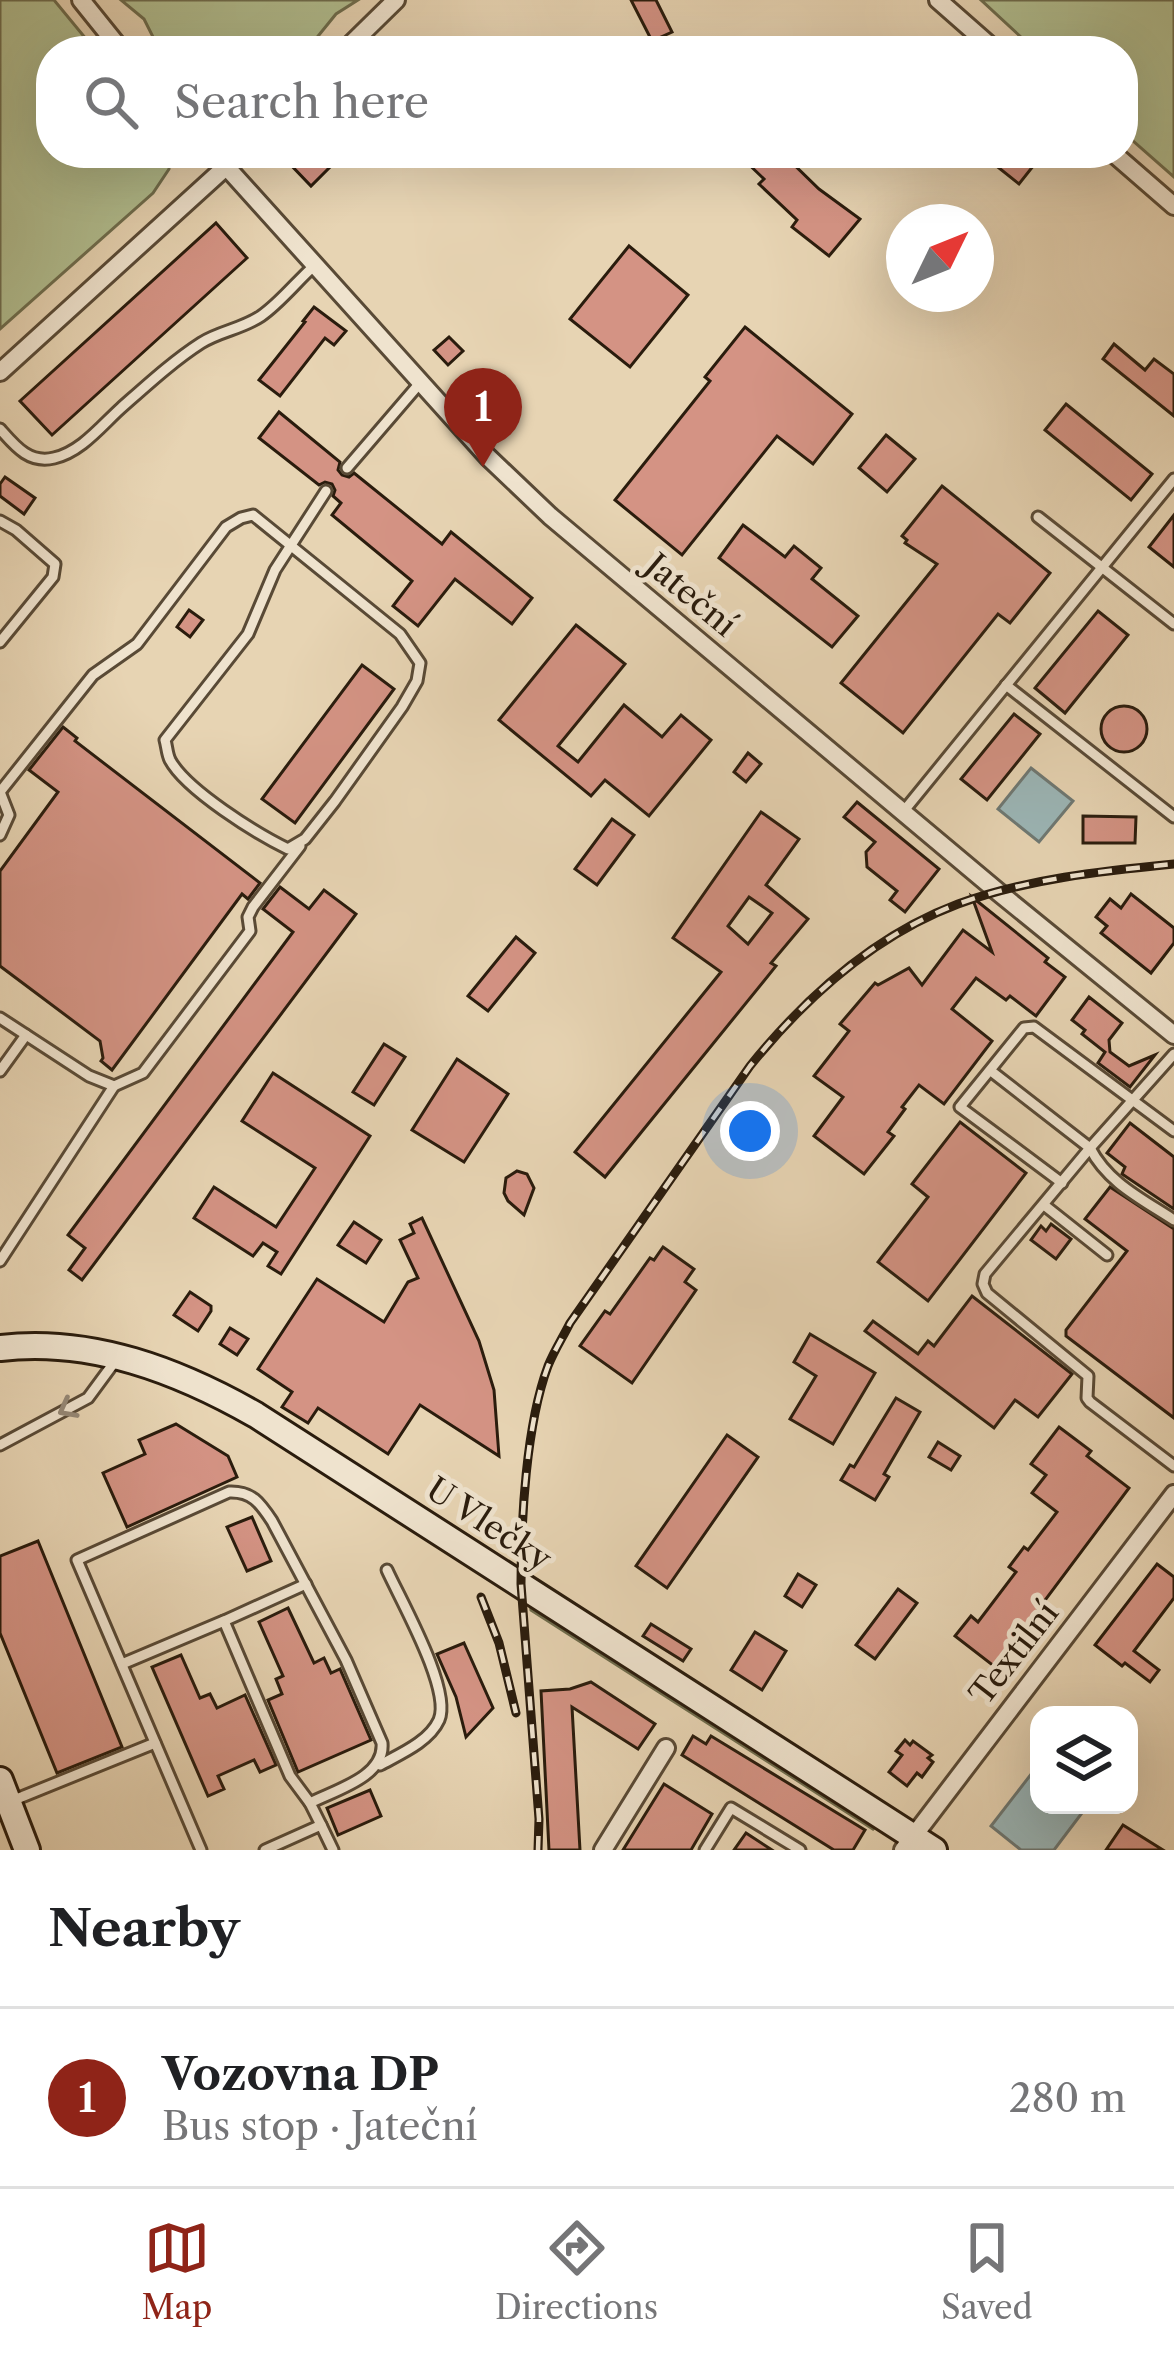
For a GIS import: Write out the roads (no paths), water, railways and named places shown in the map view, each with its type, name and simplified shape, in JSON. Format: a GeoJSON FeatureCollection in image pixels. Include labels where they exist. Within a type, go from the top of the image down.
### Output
{"type":"FeatureCollection","features":[{"type":"Feature","properties":{"kind":"street"},"geometry":{"type":"LineString","coordinates":[[81,0],[110,36]]}},
{"type":"Feature","properties":{"kind":"street"},"geometry":{"type":"LineString","coordinates":[[359,36],[396,0]]}},
{"type":"Feature","properties":{"kind":"street"},"geometry":{"type":"LineString","coordinates":[[938,0],[979,36]]}},
{"type":"Feature","properties":{"kind":"street"},"geometry":{"type":"LineString","coordinates":[[0,372],[213,168]]}},
{"type":"Feature","properties":{"kind":"street","name":"Jateční"},"geometry":{"type":"LineString","coordinates":[[228,168],[488,457],[550,516],[1174,1034]]}},
{"type":"Feature","properties":{"kind":"street"},"geometry":{"type":"LineString","coordinates":[[1130,168],[1174,206]]}},
{"type":"Feature","properties":{"kind":"street","name":"U Vlečky"},"geometry":{"type":"LineString","coordinates":[[0,1348],[67,1347],[119,1355],[209,1388],[908,1843],[934,1850]]}},
{"type":"Feature","properties":{"kind":"street","name":"Textilní"},"geometry":{"type":"LineString","coordinates":[[908,1843],[1174,1494]]}},
{"type":"Feature","properties":{"kind":"street"},"geometry":{"type":"LineString","coordinates":[[602,1850],[666,1748]]}},
{"type":"Feature","properties":{"kind":"street"},"geometry":{"type":"LineString","coordinates":[[4,1791],[27,1850]]}},
{"type":"Feature","properties":{"kind":"lane"},"geometry":{"type":"LineString","coordinates":[[0,429],[33,459],[76,449],[201,343],[265,314],[315,265]]}},
{"type":"Feature","properties":{"kind":"lane"},"geometry":{"type":"LineString","coordinates":[[347,468],[420,382]]}},
{"type":"Feature","properties":{"kind":"lane"},"geometry":{"type":"LineString","coordinates":[[903,812],[1174,479]]}},
{"type":"Feature","properties":{"kind":"lane"},"geometry":{"type":"LineString","coordinates":[[305,839],[288,849],[259,835],[190,783],[170,759],[165,740],[248,634],[275,570],[326,491]]}},
{"type":"Feature","properties":{"kind":"lane"},"geometry":{"type":"LineString","coordinates":[[0,835],[9,815],[0,792],[93,675],[136,644],[226,526],[241,518],[253,515],[400,634],[419,663],[417,681],[402,707],[254,907],[248,917],[250,931],[143,1073],[113,1086],[0,1261]]}},
{"type":"Feature","properties":{"kind":"lane"},"geometry":{"type":"LineString","coordinates":[[1038,517],[1174,624]]}},
{"type":"Feature","properties":{"kind":"lane"},"geometry":{"type":"LineString","coordinates":[[0,521],[55,564],[53,577],[0,641]]}},
{"type":"Feature","properties":{"kind":"lane"},"geometry":{"type":"LineString","coordinates":[[1006,686],[1174,817]]}},
{"type":"Feature","properties":{"kind":"lane"},"geometry":{"type":"LineString","coordinates":[[0,1018],[89,1076],[113,1086]]}},
{"type":"Feature","properties":{"kind":"lane"},"geometry":{"type":"LineString","coordinates":[[1062,1184],[960,1107],[1024,1028],[1034,1027],[1174,1131]]}},
{"type":"Feature","properties":{"kind":"lane"},"geometry":{"type":"LineString","coordinates":[[0,1071],[26,1035]]}},
{"type":"Feature","properties":{"kind":"lane"},"geometry":{"type":"LineString","coordinates":[[1174,1054],[985,1274],[983,1284],[986,1293],[1088,1376],[1090,1402],[1174,1466]]}},
{"type":"Feature","properties":{"kind":"lane"},"geometry":{"type":"LineString","coordinates":[[991,1071],[1090,1148],[1113,1180],[1174,1220]]}},
{"type":"Feature","properties":{"kind":"lane"},"geometry":{"type":"LineString","coordinates":[[1044,1205],[1107,1255]]}},
{"type":"Feature","properties":{"kind":"lane"},"geometry":{"type":"LineString","coordinates":[[0,1445],[88,1398],[119,1355]]}},
{"type":"Feature","properties":{"kind":"lane"},"geometry":{"type":"LineString","coordinates":[[201,1850],[77,1560],[229,1492],[243,1491],[258,1501],[346,1660],[382,1743],[383,1756],[375,1768]]}},
{"type":"Feature","properties":{"kind":"lane"},"geometry":{"type":"LineString","coordinates":[[310,1803],[417,1745],[439,1721],[443,1701],[436,1676],[387,1570]]}},
{"type":"Feature","properties":{"kind":"lane"},"geometry":{"type":"LineString","coordinates":[[122,1664],[306,1584]]}},
{"type":"Feature","properties":{"kind":"lane"},"geometry":{"type":"LineString","coordinates":[[224,1621],[290,1776],[310,1803],[333,1850]]}},
{"type":"Feature","properties":{"kind":"lane"},"geometry":{"type":"LineString","coordinates":[[4,1791],[155,1743]]}},
{"type":"Feature","properties":{"kind":"lane"},"geometry":{"type":"LineString","coordinates":[[706,1850],[731,1808],[800,1850]]}},
{"type":"Feature","properties":{"kind":"lane"},"geometry":{"type":"LineString","coordinates":[[265,1850],[321,1825]]}},
{"type":"Feature","properties":{"kind":"water"},"geometry":{"type":"Polygon","coordinates":[[[1031,768],[1073,801],[1039,842],[998,809],[1031,768]]]}},
{"type":"Feature","properties":{"kind":"water"},"geometry":{"type":"Polygon","coordinates":[[[1030,1776],[1030,1814],[1081,1814],[1054,1850],[1021,1850],[991,1826],[1030,1776]]]}},
{"type":"Feature","properties":{"kind":"railway"},"geometry":{"type":"LineString","coordinates":[[538,1850],[521,1584],[524,1502],[541,1390],[550,1360],[570,1323],[750,1066],[794,1016],[870,951],[927,917],[984,895],[1064,877],[1174,864]]}},
{"type":"Feature","properties":{"kind":"railway"},"geometry":{"type":"LineString","coordinates":[[481,1597],[499,1643],[516,1713]]}},
{"type":"Feature","properties":{"kind":"place","name":"Vozovna DP"},"geometry":{"type":"Point","coordinates":[483,467]}}]}
